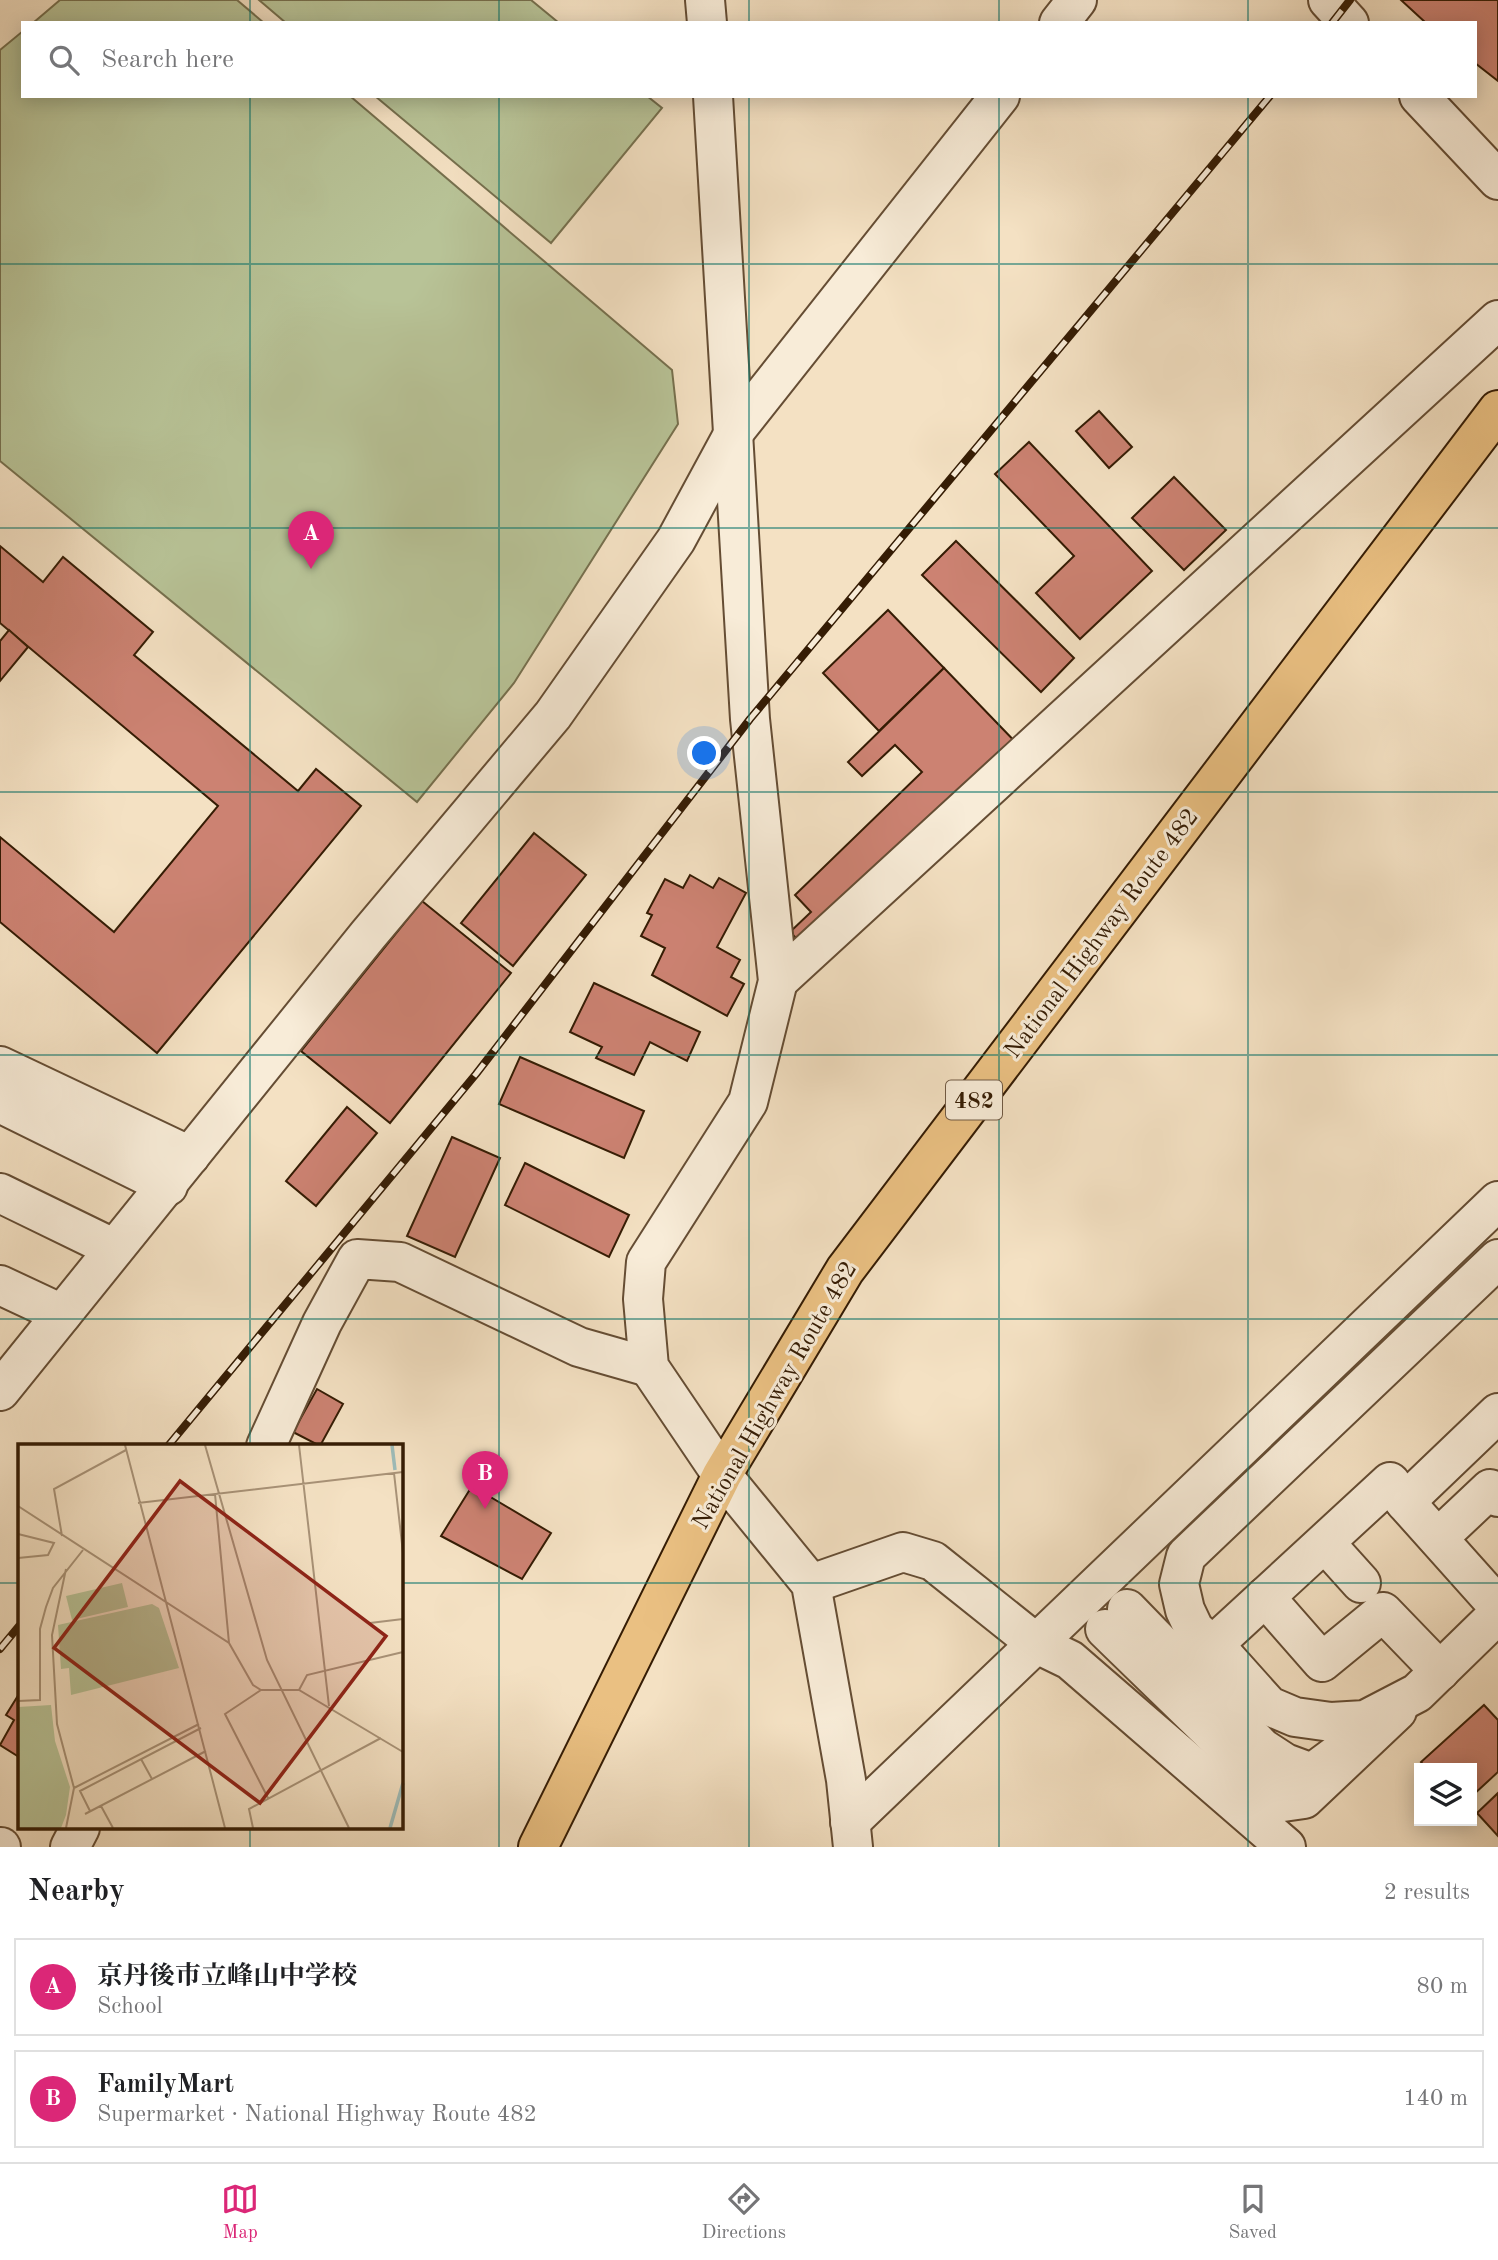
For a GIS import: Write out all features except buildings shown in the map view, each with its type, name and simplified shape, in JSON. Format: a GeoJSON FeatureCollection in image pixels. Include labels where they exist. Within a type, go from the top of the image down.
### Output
{"type":"FeatureCollection","features":[{"type":"Feature","properties":{"kind":"highway","name":"National Highway Route 482"},"geometry":{"type":"LineString","coordinates":[[538,1847],[722,1475],[845,1270],[1498,410]]}},
{"type":"Feature","properties":{"kind":"street"},"geometry":{"type":"LineString","coordinates":[[705,0],[707,21]]}},
{"type":"Feature","properties":{"kind":"street"},"geometry":{"type":"LineString","coordinates":[[1061,21],[1077,0]]}},
{"type":"Feature","properties":{"kind":"street"},"geometry":{"type":"LineString","coordinates":[[1328,0],[1347,21]]}},
{"type":"Feature","properties":{"kind":"street"},"geometry":{"type":"LineString","coordinates":[[713,98],[750,719],[778,981],[748,1102],[646,1262],[643,1299],[649,1367],[722,1475],[811,1584],[846,1780],[852,1834]]}},
{"type":"Feature","properties":{"kind":"street"},"geometry":{"type":"LineString","coordinates":[[0,1391],[368,935],[553,715],[676,540],[735,431],[998,98]]}},
{"type":"Feature","properties":{"kind":"street"},"geometry":{"type":"LineString","coordinates":[[1421,98],[1498,180]]}},
{"type":"Feature","properties":{"kind":"street"},"geometry":{"type":"LineString","coordinates":[[778,981],[1498,320]]}},
{"type":"Feature","properties":{"kind":"street"},"geometry":{"type":"LineString","coordinates":[[0,1066],[179,1171]]}},
{"type":"Feature","properties":{"kind":"street"},"geometry":{"type":"LineString","coordinates":[[0,1103],[179,1171]]}},
{"type":"Feature","properties":{"kind":"street"},"geometry":{"type":"LineString","coordinates":[[0,1193],[113,1248]]}},
{"type":"Feature","properties":{"kind":"street"},"geometry":{"type":"LineString","coordinates":[[852,1834],[1054,1652],[1498,1201]]}},
{"type":"Feature","properties":{"kind":"street"},"geometry":{"type":"LineString","coordinates":[[267,1444],[322,1322],[357,1259],[400,1262],[579,1347],[649,1367]]}},
{"type":"Feature","properties":{"kind":"street"},"geometry":{"type":"LineString","coordinates":[[1054,1652],[1116,1619],[1186,1556],[1498,1259]]}},
{"type":"Feature","properties":{"kind":"street"},"geometry":{"type":"LineString","coordinates":[[0,1285],[62,1314]]}},
{"type":"Feature","properties":{"kind":"street"},"geometry":{"type":"LineString","coordinates":[[1405,1502],[1498,1413]]}},
{"type":"Feature","properties":{"kind":"street"},"geometry":{"type":"LineString","coordinates":[[1212,1646],[1390,1482],[1498,1606]]}},
{"type":"Feature","properties":{"kind":"street"},"geometry":{"type":"LineString","coordinates":[[1438,1538],[1490,1489],[1498,1497]]}},
{"type":"Feature","properties":{"kind":"street"},"geometry":{"type":"LineString","coordinates":[[1325,1543],[1361,1583]]}},
{"type":"Feature","properties":{"kind":"street"},"geometry":{"type":"LineString","coordinates":[[811,1584],[903,1552],[933,1561],[1054,1652],[1286,1847]]}},
{"type":"Feature","properties":{"kind":"street"},"geometry":{"type":"LineString","coordinates":[[1186,1556],[1179,1584],[1185,1610],[1194,1629],[1269,1706],[1295,1717],[1331,1722],[1365,1720],[1428,1682]]}},
{"type":"Feature","properties":{"kind":"street"},"geometry":{"type":"LineString","coordinates":[[1265,1597],[1322,1662],[1383,1612],[1428,1682]]}},
{"type":"Feature","properties":{"kind":"street"},"geometry":{"type":"LineString","coordinates":[[1116,1619],[1262,1748],[1284,1763],[1312,1773],[1428,1682],[1498,1614]]}},
{"type":"Feature","properties":{"kind":"street"},"geometry":{"type":"LineString","coordinates":[[70,1847],[79,1829]]}},
{"type":"Feature","properties":{"kind":"green space"},"geometry":{"type":"Polygon","coordinates":[[[60,0],[237,0],[262,21],[35,21],[60,0]]]}},
{"type":"Feature","properties":{"kind":"green space"},"geometry":{"type":"Polygon","coordinates":[[[259,0],[531,0],[557,21],[284,21],[259,0]]]}},
{"type":"Feature","properties":{"kind":"green space"},"geometry":{"type":"Polygon","coordinates":[[[21,33],[21,98],[352,98],[672,370],[678,424],[514,683],[417,802],[0,461],[0,50],[21,33]]]}},
{"type":"Feature","properties":{"kind":"green space"},"geometry":{"type":"Polygon","coordinates":[[[377,98],[650,98],[662,108],[551,243],[377,98]]]}},
{"type":"Feature","properties":{"kind":"railway"},"geometry":{"type":"LineString","coordinates":[[1334,21],[1350,0]]}},
{"type":"Feature","properties":{"kind":"railway"},"geometry":{"type":"LineString","coordinates":[[170,1444],[476,1074],[750,719],[1268,98]]}},
{"type":"Feature","properties":{"kind":"railway"},"geometry":{"type":"LineString","coordinates":[[0,1649],[18,1627]]}},
{"type":"Feature","properties":{"kind":"place","name":"京丹後市立峰山中学校"},"geometry":{"type":"Point","coordinates":[311,569]}},
{"type":"Feature","properties":{"kind":"place","name":"FamilyMart"},"geometry":{"type":"Point","coordinates":[485,1509]}}]}
